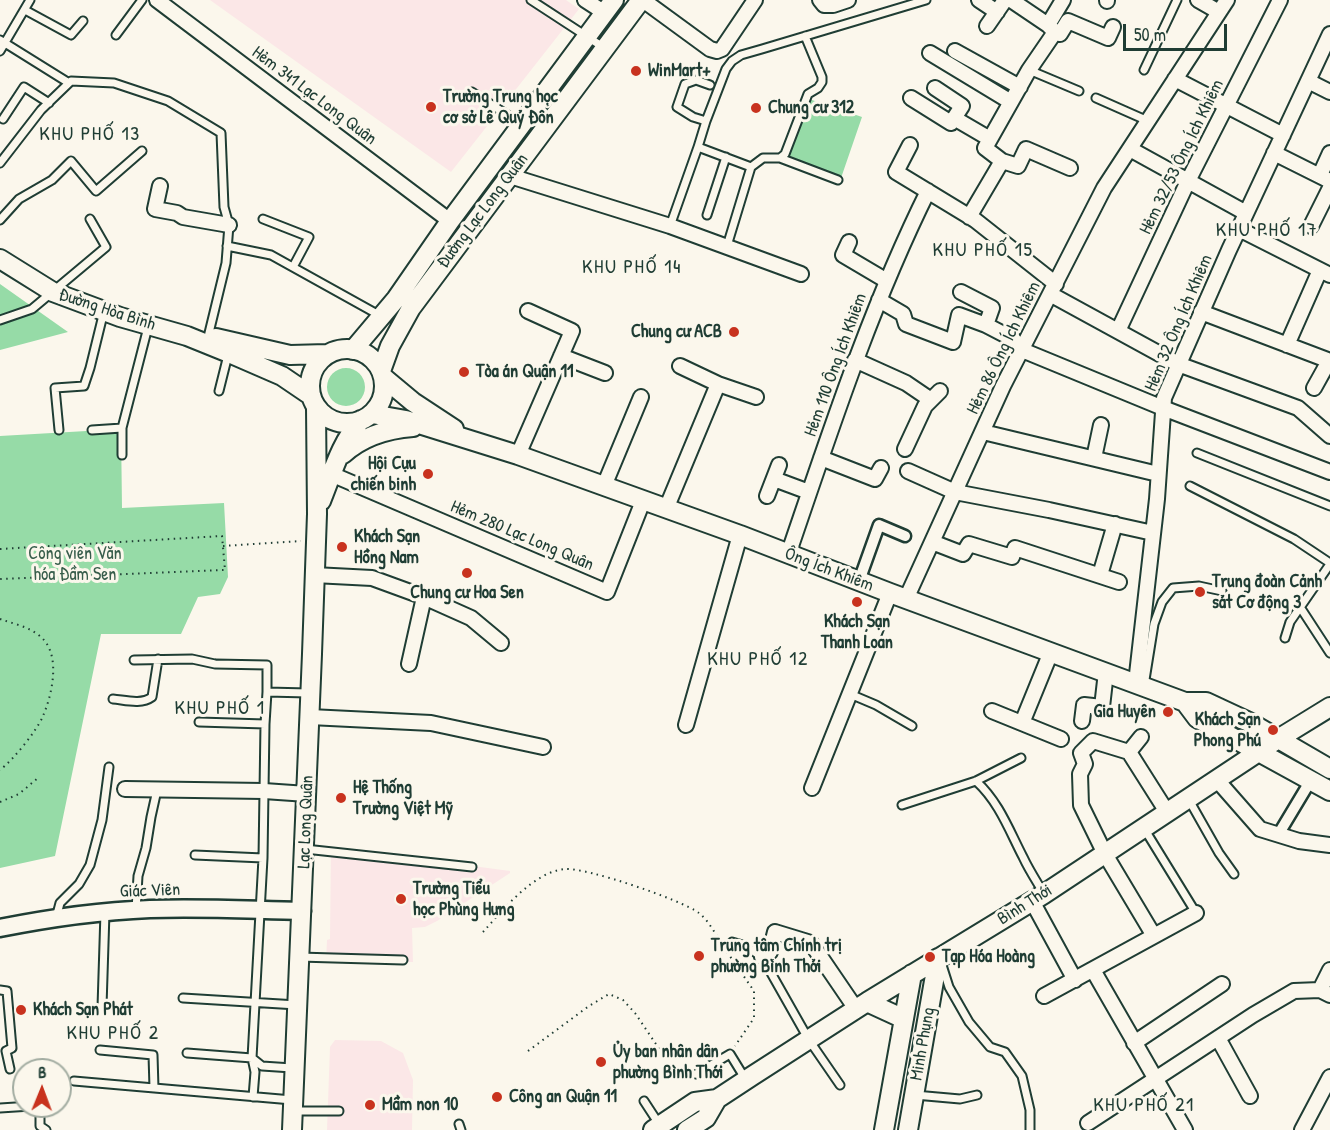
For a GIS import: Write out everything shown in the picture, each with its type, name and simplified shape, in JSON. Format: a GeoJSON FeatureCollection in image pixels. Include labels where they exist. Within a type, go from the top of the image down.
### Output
{"type":"FeatureCollection","features":[{"type":"Feature","properties":{"kind":"main road","name":"Đường Lạc Long Quân"},"geometry":{"type":"LineString","coordinates":[[382,374],[390,346],[411,308],[642,0]]}},
{"type":"Feature","properties":{"kind":"main road","name":"Đường Lạc Long Quân"},"geometry":{"type":"LineString","coordinates":[[353,350],[383,317],[450,221],[610,6]]}},
{"type":"Feature","properties":{"kind":"main road","name":"Đường Hòa Bình"},"geometry":{"type":"LineString","coordinates":[[0,259],[53,292],[104,311],[187,336],[282,376],[313,402]]}},
{"type":"Feature","properties":{"kind":"main road","name":"Đường Hòa Bình"},"geometry":{"type":"LineString","coordinates":[[187,336],[208,337],[290,354],[327,354]]}},
{"type":"Feature","properties":{"kind":"main road"},"geometry":{"type":"LineString","coordinates":[[317,514],[310,378],[314,368],[327,354],[344,349],[370,357],[382,374],[413,402],[473,441]]}},
{"type":"Feature","properties":{"kind":"main road"},"geometry":{"type":"LineString","coordinates":[[317,514],[331,474],[353,429],[366,417],[382,396],[382,374]]}},
{"type":"Feature","properties":{"kind":"main road"},"geometry":{"type":"LineString","coordinates":[[313,402],[322,415],[338,422],[346,423],[366,417],[406,420],[473,441]]}},
{"type":"Feature","properties":{"kind":"main road"},"geometry":{"type":"LineString","coordinates":[[339,458],[358,442],[380,432],[422,426]]}},
{"type":"Feature","properties":{"kind":"main road","name":"Ông Ích Khiêm"},"geometry":{"type":"LineString","coordinates":[[473,441],[740,535],[788,555],[1185,702],[1206,702],[1251,723],[1330,768]]}},
{"type":"Feature","properties":{"kind":"main road","name":"Lạc Long Quân"},"geometry":{"type":"LineString","coordinates":[[292,1130],[317,514]]}},
{"type":"Feature","properties":{"kind":"main road","name":"Ông Ích Khiêm"},"geometry":{"type":"LineString","coordinates":[[1185,702],[1197,718],[1330,791]]}},
{"type":"Feature","properties":{"kind":"main road","name":"Bình Thới"},"geometry":{"type":"LineString","coordinates":[[656,1129],[695,1102],[717,1099],[912,974],[1038,898],[1278,739],[1328,712]]}},
{"type":"Feature","properties":{"kind":"main road","name":"Minh Phụng"},"geometry":{"type":"LineString","coordinates":[[908,1130],[938,958]]}},
{"type":"Feature","properties":{"kind":"main road","name":"Minh Phụng"},"geometry":{"type":"LineString","coordinates":[[884,1130],[912,974]]}},
{"type":"Feature","properties":{"kind":"main road"},"geometry":{"type":"LineString","coordinates":[[861,1006],[904,1019]]}},
{"type":"Feature","properties":{"kind":"main road","name":"Bình Thới"},"geometry":{"type":"LineString","coordinates":[[687,1130],[706,1118],[717,1099]]}},
{"type":"Feature","properties":{"kind":"street","name":"Hẻm 341 Lạc Long Quân"},"geometry":{"type":"LineString","coordinates":[[157,0],[450,221]]}},
{"type":"Feature","properties":{"kind":"street"},"geometry":{"type":"LineString","coordinates":[[585,0],[610,6]]}},
{"type":"Feature","properties":{"kind":"street"},"geometry":{"type":"LineString","coordinates":[[642,0],[710,49],[717,51],[722,49],[755,0]]}},
{"type":"Feature","properties":{"kind":"street"},"geometry":{"type":"LineString","coordinates":[[820,0],[824,5],[833,5],[848,0]]}},
{"type":"Feature","properties":{"kind":"street"},"geometry":{"type":"LineString","coordinates":[[978,0],[1001,6],[987,26]]}},
{"type":"Feature","properties":{"kind":"street"},"geometry":{"type":"LineString","coordinates":[[1011,0],[1060,34],[1068,21],[1108,39],[1113,27]]}},
{"type":"Feature","properties":{"kind":"street"},"geometry":{"type":"LineString","coordinates":[[1064,0],[1020,87],[985,148],[1002,161],[1018,166],[1026,149],[1070,168]]}},
{"type":"Feature","properties":{"kind":"street"},"geometry":{"type":"LineString","coordinates":[[1198,0],[1223,6]]}},
{"type":"Feature","properties":{"kind":"street","name":"Hẻm 32/53 Ông Ích Khiêm"},"geometry":{"type":"LineString","coordinates":[[1118,331],[1188,181],[1280,0]]}},
{"type":"Feature","properties":{"kind":"street","name":"Hẻm 86 Ông Ích Khiêm"},"geometry":{"type":"LineString","coordinates":[[812,788],[850,694],[898,596],[932,542],[982,432],[1104,188],[1223,6]]}},
{"type":"Feature","properties":{"kind":"street","name":"Hẻm 32 Ông Ích Khiêm"},"geometry":{"type":"LineString","coordinates":[[1140,684],[1164,398],[1239,228],[1330,34]]}},
{"type":"Feature","properties":{"kind":"street"},"geometry":{"type":"LineString","coordinates":[[955,51],[1020,87]]}},
{"type":"Feature","properties":{"kind":"street"},"geometry":{"type":"LineString","coordinates":[[930,53],[1011,102]]}},
{"type":"Feature","properties":{"kind":"street"},"geometry":{"type":"LineString","coordinates":[[1175,79],[1283,135]]}},
{"type":"Feature","properties":{"kind":"street"},"geometry":{"type":"LineString","coordinates":[[1308,81],[1330,92]]}},
{"type":"Feature","properties":{"kind":"street"},"geometry":{"type":"LineString","coordinates":[[911,98],[951,123],[962,106],[935,88]]}},
{"type":"Feature","properties":{"kind":"street"},"geometry":{"type":"LineString","coordinates":[[954,118],[990,139]]}},
{"type":"Feature","properties":{"kind":"street"},"geometry":{"type":"LineString","coordinates":[[910,145],[896,172],[969,217],[1053,289],[1118,331],[1178,364],[1298,408],[1330,436]]}},
{"type":"Feature","properties":{"kind":"street"},"geometry":{"type":"LineString","coordinates":[[1130,149],[1246,213]]}},
{"type":"Feature","properties":{"kind":"street"},"geometry":{"type":"LineString","coordinates":[[1274,153],[1325,178],[1330,153]]}},
{"type":"Feature","properties":{"kind":"street"},"geometry":{"type":"LineString","coordinates":[[969,217],[1002,161]]}},
{"type":"Feature","properties":{"kind":"street"},"geometry":{"type":"LineString","coordinates":[[510,176],[670,226],[801,274]]}},
{"type":"Feature","properties":{"kind":"street"},"geometry":{"type":"LineString","coordinates":[[160,186],[155,209],[177,213],[183,217],[229,225]]}},
{"type":"Feature","properties":{"kind":"street"},"geometry":{"type":"LineString","coordinates":[[1311,226],[1330,188]]}},
{"type":"Feature","properties":{"kind":"street","name":"Hẻm 110 Ông Ích Khiêm"},"geometry":{"type":"LineString","coordinates":[[788,555],[855,360],[906,236],[928,191]]}},
{"type":"Feature","properties":{"kind":"street"},"geometry":{"type":"LineString","coordinates":[[1239,228],[1325,273],[1287,345]]}},
{"type":"Feature","properties":{"kind":"street"},"geometry":{"type":"LineString","coordinates":[[849,242],[843,255],[887,281]]}},
{"type":"Feature","properties":{"kind":"street"},"geometry":{"type":"LineString","coordinates":[[961,292],[992,308],[986,325]]}},
{"type":"Feature","properties":{"kind":"street"},"geometry":{"type":"LineString","coordinates":[[879,300],[903,314],[906,324],[953,342],[959,315],[986,325],[1013,339],[1022,350],[1163,408],[1330,472]]}},
{"type":"Feature","properties":{"kind":"street"},"geometry":{"type":"LineString","coordinates":[[518,455],[572,331],[528,311]]}},
{"type":"Feature","properties":{"kind":"street"},"geometry":{"type":"LineString","coordinates":[[1201,312],[1329,361],[1314,388]]}},
{"type":"Feature","properties":{"kind":"street"},"geometry":{"type":"LineString","coordinates":[[561,356],[605,373]]}},
{"type":"Feature","properties":{"kind":"street"},"geometry":{"type":"LineString","coordinates":[[855,360],[935,396],[925,406],[905,449]]}},
{"type":"Feature","properties":{"kind":"street"},"geometry":{"type":"LineString","coordinates":[[680,366],[718,384],[756,398]]}},
{"type":"Feature","properties":{"kind":"street"},"geometry":{"type":"LineString","coordinates":[[666,509],[718,384]]}},
{"type":"Feature","properties":{"kind":"street"},"geometry":{"type":"LineString","coordinates":[[604,486],[641,397]]}},
{"type":"Feature","properties":{"kind":"street"},"geometry":{"type":"LineString","coordinates":[[1094,458],[1101,425]]}},
{"type":"Feature","properties":{"kind":"street"},"geometry":{"type":"LineString","coordinates":[[982,432],[1158,474]]}},
{"type":"Feature","properties":{"kind":"street"},"geometry":{"type":"LineString","coordinates":[[821,458],[875,479],[881,468]]}},
{"type":"Feature","properties":{"kind":"street"},"geometry":{"type":"LineString","coordinates":[[767,496],[779,465]]}},
{"type":"Feature","properties":{"kind":"street"},"geometry":{"type":"LineString","coordinates":[[908,471],[955,492],[1153,533]]}},
{"type":"Feature","properties":{"kind":"street","name":"Hẻm 280 Lạc Long Quân"},"geometry":{"type":"LineString","coordinates":[[331,474],[607,592],[643,501]]}},
{"type":"Feature","properties":{"kind":"street"},"geometry":{"type":"LineString","coordinates":[[774,479],[809,492]]}},
{"type":"Feature","properties":{"kind":"street"},"geometry":{"type":"LineString","coordinates":[[1100,575],[1115,524]]}},
{"type":"Feature","properties":{"kind":"street"},"geometry":{"type":"LineString","coordinates":[[859,581],[879,525],[905,536]]}},
{"type":"Feature","properties":{"kind":"street"},"geometry":{"type":"LineString","coordinates":[[686,724],[740,535]]}},
{"type":"Feature","properties":{"kind":"street"},"geometry":{"type":"LineString","coordinates":[[932,542],[963,554],[969,544],[1012,557],[1015,548],[1119,582]]}},
{"type":"Feature","properties":{"kind":"street"},"geometry":{"type":"LineString","coordinates":[[314,575],[372,578],[424,597],[471,618],[501,643]]}},
{"type":"Feature","properties":{"kind":"street"},"geometry":{"type":"LineString","coordinates":[[409,663],[424,597]]}},
{"type":"Feature","properties":{"kind":"street"},"geometry":{"type":"LineString","coordinates":[[1022,723],[1051,652]]}},
{"type":"Feature","properties":{"kind":"street"},"geometry":{"type":"LineString","coordinates":[[1082,721],[1084,705],[1102,707],[1106,672]]}},
{"type":"Feature","properties":{"kind":"street"},"geometry":{"type":"LineString","coordinates":[[992,711],[1061,739]]}},
{"type":"Feature","properties":{"kind":"street"},"geometry":{"type":"LineString","coordinates":[[310,717],[430,723],[543,747]]}},
{"type":"Feature","properties":{"kind":"street"},"geometry":{"type":"LineString","coordinates":[[1129,752],[1141,737]]}},
{"type":"Feature","properties":{"kind":"street"},"geometry":{"type":"LineString","coordinates":[[1154,936],[1105,854],[1081,806],[1080,774],[1085,764],[1082,753],[1092,741],[1129,752],[1167,812]]}},
{"type":"Feature","properties":{"kind":"street"},"geometry":{"type":"LineString","coordinates":[[1217,780],[1260,830],[1299,841],[1330,845]]}},
{"type":"Feature","properties":{"kind":"street"},"geometry":{"type":"LineString","coordinates":[[1278,835],[1311,780]]}},
{"type":"Feature","properties":{"kind":"street"},"geometry":{"type":"LineString","coordinates":[[126,789],[264,791],[307,794]]}},
{"type":"Feature","properties":{"kind":"street"},"geometry":{"type":"LineString","coordinates":[[1038,898],[1075,980]]}},
{"type":"Feature","properties":{"kind":"street","name":"Giác Viên"},"geometry":{"type":"LineString","coordinates":[[0,928],[56,918],[136,910],[302,911]]}},
{"type":"Feature","properties":{"kind":"street"},"geometry":{"type":"LineString","coordinates":[[1044,996],[1196,913]]}},
{"type":"Feature","properties":{"kind":"street"},"geometry":{"type":"LineString","coordinates":[[762,957],[770,952],[775,932],[811,943],[861,1006]]}},
{"type":"Feature","properties":{"kind":"street"},"geometry":{"type":"LineString","coordinates":[[1093,970],[1185,1130]]}},
{"type":"Feature","properties":{"kind":"street"},"geometry":{"type":"LineString","coordinates":[[1088,1124],[1294,991],[1325,993],[1330,970]]}},
{"type":"Feature","properties":{"kind":"street"},"geometry":{"type":"LineString","coordinates":[[1134,1043],[1222,984]]}},
{"type":"Feature","properties":{"kind":"street"},"geometry":{"type":"LineString","coordinates":[[1218,1038],[1250,1096]]}},
{"type":"Feature","properties":{"kind":"street"},"geometry":{"type":"LineString","coordinates":[[1306,1128],[1330,1077]]}},
{"type":"Feature","properties":{"kind":"lane"},"geometry":{"type":"LineString","coordinates":[[0,51],[3,41],[30,0]]}},
{"type":"Feature","properties":{"kind":"lane"},"geometry":{"type":"LineString","coordinates":[[116,35],[142,0]]}},
{"type":"Feature","properties":{"kind":"lane"},"geometry":{"type":"LineString","coordinates":[[531,0],[605,48]]}},
{"type":"Feature","properties":{"kind":"lane"},"geometry":{"type":"LineString","coordinates":[[670,226],[706,121],[726,69],[732,61],[741,55],[926,0]]}},
{"type":"Feature","properties":{"kind":"lane"},"geometry":{"type":"LineString","coordinates":[[1144,70],[1177,0]]}},
{"type":"Feature","properties":{"kind":"lane"},"geometry":{"type":"LineString","coordinates":[[25,10],[71,35],[83,21]]}},
{"type":"Feature","properties":{"kind":"lane"},"geometry":{"type":"LineString","coordinates":[[118,19],[126,23]]}},
{"type":"Feature","properties":{"kind":"lane"},"geometry":{"type":"LineString","coordinates":[[780,158],[785,154],[808,94],[818,88],[822,82],[805,36]]}},
{"type":"Feature","properties":{"kind":"lane"},"geometry":{"type":"LineString","coordinates":[[3,41],[69,83]]}},
{"type":"Feature","properties":{"kind":"lane"},"geometry":{"type":"LineString","coordinates":[[1029,70],[1079,91]]}},
{"type":"Feature","properties":{"kind":"lane"},"geometry":{"type":"LineString","coordinates":[[706,121],[693,117],[677,107],[685,84],[696,80],[710,85]]}},
{"type":"Feature","properties":{"kind":"lane"},"geometry":{"type":"LineString","coordinates":[[0,163],[49,103],[71,81],[114,83],[168,101],[221,133],[224,207],[229,225],[226,263],[208,337]]}},
{"type":"Feature","properties":{"kind":"lane"},"geometry":{"type":"LineString","coordinates":[[3,119],[24,87],[49,103]]}},
{"type":"Feature","properties":{"kind":"lane"},"geometry":{"type":"LineString","coordinates":[[472,92],[522,124]]}},
{"type":"Feature","properties":{"kind":"lane"},"geometry":{"type":"LineString","coordinates":[[1096,98],[1148,121]]}},
{"type":"Feature","properties":{"kind":"lane"},"geometry":{"type":"LineString","coordinates":[[698,147],[751,167]]}},
{"type":"Feature","properties":{"kind":"lane"},"geometry":{"type":"LineString","coordinates":[[0,220],[19,199],[52,180],[71,161],[96,191],[142,151]]}},
{"type":"Feature","properties":{"kind":"lane"},"geometry":{"type":"LineString","coordinates":[[707,215],[726,157]]}},
{"type":"Feature","properties":{"kind":"lane"},"geometry":{"type":"LineString","coordinates":[[727,246],[751,167],[763,158],[780,158],[838,180]]}},
{"type":"Feature","properties":{"kind":"lane"},"geometry":{"type":"LineString","coordinates":[[0,320],[32,309],[106,247],[90,219]]}},
{"type":"Feature","properties":{"kind":"lane"},"geometry":{"type":"LineString","coordinates":[[263,219],[309,237],[293,267]]}},
{"type":"Feature","properties":{"kind":"lane"},"geometry":{"type":"LineString","coordinates":[[227,246],[271,255],[383,317]]}},
{"type":"Feature","properties":{"kind":"lane"},"geometry":{"type":"LineString","coordinates":[[59,430],[55,388],[84,386],[104,311]]}},
{"type":"Feature","properties":{"kind":"lane"},"geometry":{"type":"LineString","coordinates":[[122,455],[122,428],[148,325]]}},
{"type":"Feature","properties":{"kind":"lane"},"geometry":{"type":"LineString","coordinates":[[219,391],[228,352]]}},
{"type":"Feature","properties":{"kind":"lane"},"geometry":{"type":"LineString","coordinates":[[92,430],[122,428]]}},
{"type":"Feature","properties":{"kind":"lane"},"geometry":{"type":"LineString","coordinates":[[1197,453],[1330,506]]}},
{"type":"Feature","properties":{"kind":"lane"},"geometry":{"type":"LineString","coordinates":[[1190,486],[1294,539],[1330,564],[1290,622],[1285,638]]}},
{"type":"Feature","properties":{"kind":"lane"},"geometry":{"type":"LineString","coordinates":[[1140,684],[1153,641],[1154,624],[1162,602],[1173,588],[1199,586],[1222,591]]}},
{"type":"Feature","properties":{"kind":"lane"},"geometry":{"type":"LineString","coordinates":[[1300,607],[1330,653]]}},
{"type":"Feature","properties":{"kind":"lane"},"geometry":{"type":"LineString","coordinates":[[112,699],[141,702],[152,697],[158,659]]}},
{"type":"Feature","properties":{"kind":"lane"},"geometry":{"type":"LineString","coordinates":[[134,660],[192,659],[215,664],[267,665],[262,858],[252,1058],[255,1072],[253,1097]]}},
{"type":"Feature","properties":{"kind":"lane"},"geometry":{"type":"LineString","coordinates":[[267,692],[311,693]]}},
{"type":"Feature","properties":{"kind":"lane"},"geometry":{"type":"LineString","coordinates":[[850,694],[876,705],[912,726]]}},
{"type":"Feature","properties":{"kind":"lane"},"geometry":{"type":"LineString","coordinates":[[199,722],[265,724]]}},
{"type":"Feature","properties":{"kind":"lane"},"geometry":{"type":"LineString","coordinates":[[902,805],[976,781],[1021,758]]}},
{"type":"Feature","properties":{"kind":"lane"},"geometry":{"type":"LineString","coordinates":[[56,918],[60,903],[79,884],[90,865],[102,820],[109,767]]}},
{"type":"Feature","properties":{"kind":"lane"},"geometry":{"type":"LineString","coordinates":[[976,781],[988,792],[1008,825],[1038,898]]}},
{"type":"Feature","properties":{"kind":"lane"},"geometry":{"type":"LineString","coordinates":[[136,910],[138,876],[157,790]]}},
{"type":"Feature","properties":{"kind":"lane"},"geometry":{"type":"LineString","coordinates":[[1188,798],[1219,853],[1234,874]]}},
{"type":"Feature","properties":{"kind":"lane"},"geometry":{"type":"LineString","coordinates":[[1144,827],[1196,913]]}},
{"type":"Feature","properties":{"kind":"lane"},"geometry":{"type":"LineString","coordinates":[[305,849],[472,867]]}},
{"type":"Feature","properties":{"kind":"lane"},"geometry":{"type":"LineString","coordinates":[[195,855],[262,858]]}},
{"type":"Feature","properties":{"kind":"lane"},"geometry":{"type":"LineString","coordinates":[[102,1007],[105,912]]}},
{"type":"Feature","properties":{"kind":"lane"},"geometry":{"type":"LineString","coordinates":[[732,942],[746,946],[762,957],[809,1040],[840,1085]]}},
{"type":"Feature","properties":{"kind":"lane"},"geometry":{"type":"LineString","coordinates":[[299,957],[403,960]]}},
{"type":"Feature","properties":{"kind":"lane"},"geometry":{"type":"LineString","coordinates":[[938,958],[949,987],[969,1022],[990,1047],[1005,1052],[1022,1076],[1030,1110],[1030,1130]]}},
{"type":"Feature","properties":{"kind":"lane"},"geometry":{"type":"LineString","coordinates":[[0,990],[7,991],[12,1048],[6,1050],[10,1069]]}},
{"type":"Feature","properties":{"kind":"lane"},"geometry":{"type":"LineString","coordinates":[[183,998],[297,1005]]}},
{"type":"Feature","properties":{"kind":"lane"},"geometry":{"type":"LineString","coordinates":[[100,1050],[153,1055],[154,1088]]}},
{"type":"Feature","properties":{"kind":"lane"},"geometry":{"type":"LineString","coordinates":[[187,1053],[252,1058],[262,1066],[294,1069]]}},
{"type":"Feature","properties":{"kind":"lane"},"geometry":{"type":"LineString","coordinates":[[696,1074],[730,1054],[746,1080]]}},
{"type":"Feature","properties":{"kind":"lane"},"geometry":{"type":"LineString","coordinates":[[74,1081],[253,1097],[339,1111]]}},
{"type":"Feature","properties":{"kind":"lane"},"geometry":{"type":"LineString","coordinates":[[915,1095],[960,1099],[977,1095]]}},
{"type":"Feature","properties":{"kind":"lane"},"geometry":{"type":"LineString","coordinates":[[644,1101],[656,1129]]}},
{"type":"Feature","properties":{"kind":"lane"},"geometry":{"type":"LineString","coordinates":[[40,1118],[40,1126],[46,1130]]}},
{"type":"Feature","properties":{"kind":"path"},"geometry":{"type":"LineString","coordinates":[[0,549],[222,536],[225,570],[0,579]]}},
{"type":"Feature","properties":{"kind":"path"},"geometry":{"type":"LineString","coordinates":[[223,546],[315,541]]}},
{"type":"Feature","properties":{"kind":"path"},"geometry":{"type":"LineString","coordinates":[[0,620],[30,629],[44,639],[54,660],[49,697],[43,717],[32,735],[0,770]]}},
{"type":"Feature","properties":{"kind":"path"},"geometry":{"type":"LineString","coordinates":[[0,802],[19,795],[39,777]]}},
{"type":"Feature","properties":{"kind":"path"},"geometry":{"type":"LineString","coordinates":[[483,932],[533,882],[565,869],[593,874],[649,891],[693,909],[707,922],[721,942]]}},
{"type":"Feature","properties":{"kind":"path"},"geometry":{"type":"LineString","coordinates":[[727,952],[754,991],[754,1018],[730,1054]]}},
{"type":"Feature","properties":{"kind":"path"},"geometry":{"type":"LineString","coordinates":[[528,1051],[609,994],[623,1000],[635,1013],[662,1053]]}},
{"type":"Feature","properties":{"kind":"shaded area","name":"Trường Trung học cơ sở Lê Quý Đôn"},"geometry":{"type":"Polygon","coordinates":[[[210,0],[566,0],[579,9],[451,172],[210,0]]]}},
{"type":"Feature","properties":{"kind":"shaded area","name":"Trường Tiểu học Phùng Hưng"},"geometry":{"type":"Polygon","coordinates":[[[331,847],[510,871],[510,873],[437,921],[425,927],[412,928],[413,962],[326,963],[327,940],[330,939],[331,847]]]}},
{"type":"Feature","properties":{"kind":"shaded area","name":"Mầm non 10"},"geometry":{"type":"Polygon","coordinates":[[[335,1040],[381,1041],[403,1053],[413,1080],[412,1130],[327,1130],[330,1047],[335,1040]]]}},
{"type":"Feature","properties":{"kind":"green space"},"geometry":{"type":"Polygon","coordinates":[[[809,99],[862,117],[841,178],[788,158],[809,99]]]}},
{"type":"Feature","properties":{"kind":"green space"},"geometry":{"type":"Polygon","coordinates":[[[0,284],[68,332],[0,350],[0,284]]]}},
{"type":"Feature","properties":{"kind":"green space"},"geometry":{"type":"Polygon","coordinates":[[[346,368],[353,369],[359,374],[364,380],[364,394],[359,400],[353,405],[346,406],[339,405],[333,400],[328,394],[327,387],[328,380],[333,374],[339,369],[346,368]]]}},
{"type":"Feature","properties":{"kind":"green space","name":"Công viên Văn hóa Đầm Sen"},"geometry":{"type":"Polygon","coordinates":[[[121,429],[122,508],[224,503],[228,577],[220,594],[198,597],[181,634],[101,634],[55,856],[0,868],[0,436],[121,429]]]}},
{"type":"Feature","properties":{"kind":"place","name":"WinMart+"},"geometry":{"type":"Point","coordinates":[636,71]}},
{"type":"Feature","properties":{"kind":"place","name":"Trường Trung học cơ sở Lê Quý Đôn"},"geometry":{"type":"Point","coordinates":[431,107]}},
{"type":"Feature","properties":{"kind":"place","name":"Chung cư 312"},"geometry":{"type":"Point","coordinates":[756,108]}},
{"type":"Feature","properties":{"kind":"place","name":"Chung cư ACB"},"geometry":{"type":"Point","coordinates":[734,332]}},
{"type":"Feature","properties":{"kind":"place","name":"Tòa án Quận 11"},"geometry":{"type":"Point","coordinates":[464,372]}},
{"type":"Feature","properties":{"kind":"place","name":"Hội Cựu chiến binh"},"geometry":{"type":"Point","coordinates":[428,474]}},
{"type":"Feature","properties":{"kind":"place","name":"Khách Sạn Hồng Nam"},"geometry":{"type":"Point","coordinates":[342,547]}},
{"type":"Feature","properties":{"kind":"place","name":"Chung cư Hoa Sen"},"geometry":{"type":"Point","coordinates":[467,573]}},
{"type":"Feature","properties":{"kind":"place","name":"Trung đoàn Cảnh sát Cơ động 3"},"geometry":{"type":"Point","coordinates":[1200,592]}},
{"type":"Feature","properties":{"kind":"place","name":"Khách Sạn Thanh Loan"},"geometry":{"type":"Point","coordinates":[857,602]}},
{"type":"Feature","properties":{"kind":"place","name":"Gia Huyên"},"geometry":{"type":"Point","coordinates":[1168,712]}},
{"type":"Feature","properties":{"kind":"place","name":"Khách Sạn Phong Phú"},"geometry":{"type":"Point","coordinates":[1273,730]}},
{"type":"Feature","properties":{"kind":"place","name":"Hệ Thống Trường Việt Mỹ"},"geometry":{"type":"Point","coordinates":[341,798]}},
{"type":"Feature","properties":{"kind":"place","name":"Trường Tiểu học Phùng Hưng"},"geometry":{"type":"Point","coordinates":[401,899]}},
{"type":"Feature","properties":{"kind":"place","name":"Trung tâm Chính trị phường Bình Thới"},"geometry":{"type":"Point","coordinates":[699,956]}},
{"type":"Feature","properties":{"kind":"place","name":"Tạp Hóa Hoàng"},"geometry":{"type":"Point","coordinates":[930,957]}},
{"type":"Feature","properties":{"kind":"place","name":"Khách Sạn Phát"},"geometry":{"type":"Point","coordinates":[21,1010]}},
{"type":"Feature","properties":{"kind":"place","name":"Ủy ban nhân dân phường Bình Thới"},"geometry":{"type":"Point","coordinates":[601,1062]}},
{"type":"Feature","properties":{"kind":"place","name":"Công an Quận 11"},"geometry":{"type":"Point","coordinates":[497,1097]}},
{"type":"Feature","properties":{"kind":"place","name":"Mầm non 10"},"geometry":{"type":"Point","coordinates":[370,1105]}},
{"type":"Feature","properties":{"kind":"district","name":"KHU PHỐ 13"},"geometry":{"type":"Point","coordinates":[90,135]}},
{"type":"Feature","properties":{"kind":"district","name":"KHU PHỐ 17"},"geometry":{"type":"Point","coordinates":[1267,231]}},
{"type":"Feature","properties":{"kind":"district","name":"KHU PHỐ 15"},"geometry":{"type":"Point","coordinates":[983,251]}},
{"type":"Feature","properties":{"kind":"district","name":"KHU PHỐ 14"},"geometry":{"type":"Point","coordinates":[632,268]}},
{"type":"Feature","properties":{"kind":"district","name":"KHU PHỐ 12"},"geometry":{"type":"Point","coordinates":[758,660]}},
{"type":"Feature","properties":{"kind":"district","name":"KHU PHỐ 1"},"geometry":{"type":"Point","coordinates":[220,709]}},
{"type":"Feature","properties":{"kind":"district","name":"KHU PHỐ 2"},"geometry":{"type":"Point","coordinates":[113,1034]}},
{"type":"Feature","properties":{"kind":"district","name":"KHU PHỐ 21"},"geometry":{"type":"Point","coordinates":[1144,1106]}}]}
